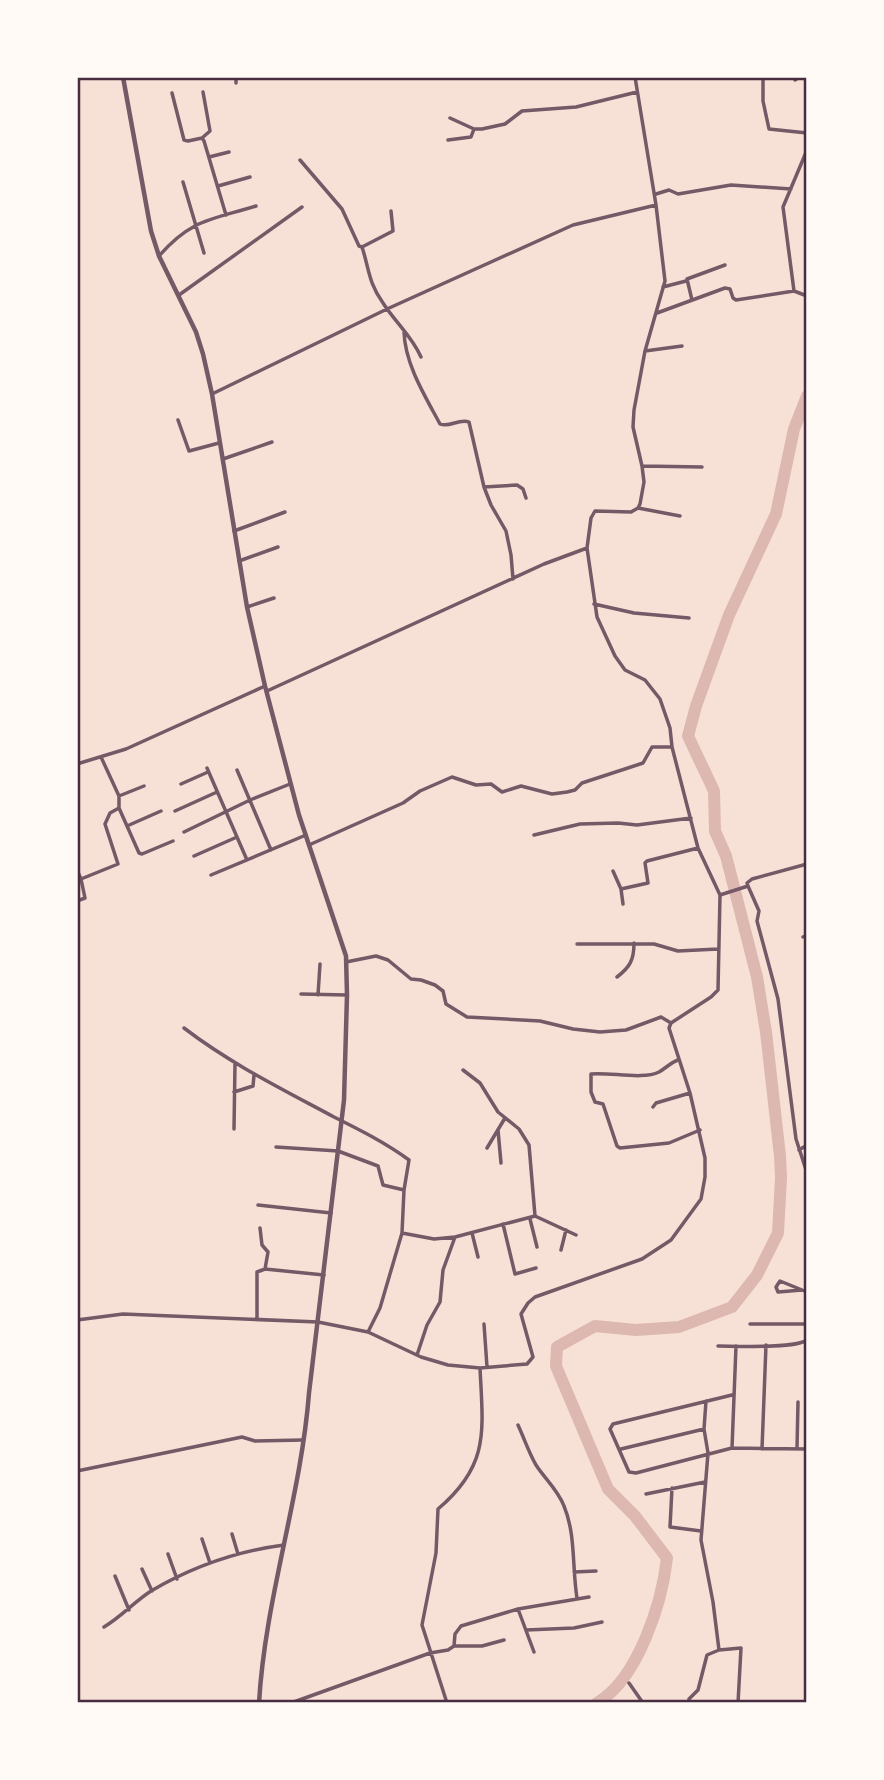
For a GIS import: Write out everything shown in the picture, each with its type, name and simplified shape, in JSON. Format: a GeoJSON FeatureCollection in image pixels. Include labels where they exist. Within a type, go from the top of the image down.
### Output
{"type":"FeatureCollection","features":[{"type":"Feature","properties":{"kind":"street"},"geometry":{"type":"LineString","coordinates":[[123,77],[148,220],[159,257],[197,332],[212,394],[247,607],[265,689],[290,784],[340,935],[346,962],[341,1120],[305,1440],[265,1643],[259,1703]]}},
{"type":"Feature","properties":{"kind":"street"},"geometry":{"type":"LineString","coordinates":[[236,77],[236,83]]}},
{"type":"Feature","properties":{"kind":"street"},"geometry":{"type":"LineString","coordinates":[[635,77],[655,194],[665,275],[645,351],[633,420],[644,482],[638,508]]}},
{"type":"Feature","properties":{"kind":"street"},"geometry":{"type":"LineString","coordinates":[[763,77],[763,101],[769,129],[807,133]]}},
{"type":"Feature","properties":{"kind":"street"},"geometry":{"type":"LineString","coordinates":[[172,93],[183,138],[188,141],[202,138],[210,131],[203,92]]}},
{"type":"Feature","properties":{"kind":"street"},"geometry":{"type":"LineString","coordinates":[[450,118],[474,130],[505,124],[522,111],[576,107],[637,92]]}},
{"type":"Feature","properties":{"kind":"street"},"geometry":{"type":"LineString","coordinates":[[448,140],[471,136],[474,130]]}},
{"type":"Feature","properties":{"kind":"street"},"geometry":{"type":"LineString","coordinates":[[202,138],[226,215]]}},
{"type":"Feature","properties":{"kind":"street"},"geometry":{"type":"LineString","coordinates":[[794,291],[783,211],[807,150]]}},
{"type":"Feature","properties":{"kind":"street"},"geometry":{"type":"LineString","coordinates":[[209,157],[229,152]]}},
{"type":"Feature","properties":{"kind":"street"},"geometry":{"type":"LineString","coordinates":[[300,160],[342,209],[359,246],[362,247],[368,275],[387,309],[414,341],[421,357]]}},
{"type":"Feature","properties":{"kind":"street"},"geometry":{"type":"LineString","coordinates":[[218,186],[250,177]]}},
{"type":"Feature","properties":{"kind":"street"},"geometry":{"type":"LineString","coordinates":[[183,183],[204,253]]}},
{"type":"Feature","properties":{"kind":"street"},"geometry":{"type":"LineString","coordinates":[[655,194],[668,190],[678,194],[731,185],[791,189]]}},
{"type":"Feature","properties":{"kind":"street"},"geometry":{"type":"LineString","coordinates":[[212,394],[387,309],[580,222],[656,205]]}},
{"type":"Feature","properties":{"kind":"street"},"geometry":{"type":"LineString","coordinates":[[159,257],[172,241],[194,224],[256,206]]}},
{"type":"Feature","properties":{"kind":"street"},"geometry":{"type":"LineString","coordinates":[[179,295],[302,206]]}},
{"type":"Feature","properties":{"kind":"street"},"geometry":{"type":"LineString","coordinates":[[362,247],[393,231],[391,211]]}},
{"type":"Feature","properties":{"kind":"street"},"geometry":{"type":"LineString","coordinates":[[663,287],[687,281],[725,265]]}},
{"type":"Feature","properties":{"kind":"street"},"geometry":{"type":"LineString","coordinates":[[687,281],[691,300]]}},
{"type":"Feature","properties":{"kind":"street"},"geometry":{"type":"LineString","coordinates":[[657,313],[725,288],[730,289],[736,300],[794,291],[807,296]]}},
{"type":"Feature","properties":{"kind":"street"},"geometry":{"type":"LineString","coordinates":[[404,332],[406,350],[440,424],[465,420],[469,422],[484,487],[506,531],[512,555],[513,579]]}},
{"type":"Feature","properties":{"kind":"street"},"geometry":{"type":"LineString","coordinates":[[645,351],[682,346]]}},
{"type":"Feature","properties":{"kind":"street"},"geometry":{"type":"LineString","coordinates":[[178,420],[190,451],[219,443]]}},
{"type":"Feature","properties":{"kind":"street"},"geometry":{"type":"LineString","coordinates":[[221,460],[272,442]]}},
{"type":"Feature","properties":{"kind":"street"},"geometry":{"type":"LineString","coordinates":[[642,466],[702,467]]}},
{"type":"Feature","properties":{"kind":"street"},"geometry":{"type":"LineString","coordinates":[[484,487],[517,485],[523,489],[526,498]]}},
{"type":"Feature","properties":{"kind":"street"},"geometry":{"type":"LineString","coordinates":[[77,1320],[123,1314],[318,1322],[368,1332],[440,1363],[480,1368],[527,1364],[533,1357],[521,1314],[528,1303],[535,1297],[642,1259],[671,1240],[701,1199],[705,1158],[690,1093],[669,1028],[671,1023],[718,990],[721,895],[698,848],[672,747],[670,728],[660,699],[645,680],[625,670],[604,635],[594,604],[587,548],[591,518],[595,511],[627,513],[638,508],[680,516]]}},
{"type":"Feature","properties":{"kind":"street"},"geometry":{"type":"LineString","coordinates":[[234,531],[285,512]]}},
{"type":"Feature","properties":{"kind":"street"},"geometry":{"type":"LineString","coordinates":[[239,561],[278,547]]}},
{"type":"Feature","properties":{"kind":"street"},"geometry":{"type":"LineString","coordinates":[[77,764],[126,749],[587,548]]}},
{"type":"Feature","properties":{"kind":"street"},"geometry":{"type":"LineString","coordinates":[[247,607],[274,598]]}},
{"type":"Feature","properties":{"kind":"street"},"geometry":{"type":"LineString","coordinates":[[594,604],[634,613],[689,618]]}},
{"type":"Feature","properties":{"kind":"street"},"geometry":{"type":"LineString","coordinates":[[309,845],[403,803],[420,791],[452,777],[476,785],[491,784],[502,792],[521,786],[545,794],[558,794],[573,790],[582,783],[643,763],[652,747],[672,747]]}},
{"type":"Feature","properties":{"kind":"street"},"geometry":{"type":"LineString","coordinates":[[101,757],[119,796],[119,808],[140,854],[173,841]]}},
{"type":"Feature","properties":{"kind":"street"},"geometry":{"type":"LineString","coordinates":[[181,784],[207,770],[247,860]]}},
{"type":"Feature","properties":{"kind":"street"},"geometry":{"type":"LineString","coordinates":[[237,770],[271,850]]}},
{"type":"Feature","properties":{"kind":"street"},"geometry":{"type":"LineString","coordinates":[[184,832],[290,784]]}},
{"type":"Feature","properties":{"kind":"street"},"geometry":{"type":"LineString","coordinates":[[119,796],[144,786]]}},
{"type":"Feature","properties":{"kind":"street"},"geometry":{"type":"LineString","coordinates":[[174,811],[217,792]]}},
{"type":"Feature","properties":{"kind":"street"},"geometry":{"type":"LineString","coordinates":[[81,879],[118,864],[105,824],[110,813],[119,808]]}},
{"type":"Feature","properties":{"kind":"street"},"geometry":{"type":"LineString","coordinates":[[127,826],[161,811]]}},
{"type":"Feature","properties":{"kind":"street"},"geometry":{"type":"LineString","coordinates":[[534,835],[580,824],[637,825],[691,818]]}},
{"type":"Feature","properties":{"kind":"street"},"geometry":{"type":"LineString","coordinates":[[211,875],[306,835]]}},
{"type":"Feature","properties":{"kind":"street"},"geometry":{"type":"LineString","coordinates":[[194,856],[237,837]]}},
{"type":"Feature","properties":{"kind":"street"},"geometry":{"type":"LineString","coordinates":[[621,889],[648,883],[647,861],[698,848]]}},
{"type":"Feature","properties":{"kind":"street"},"geometry":{"type":"LineString","coordinates":[[807,864],[752,879],[747,883],[759,911],[757,921],[778,999],[799,1150],[807,1173]]}},
{"type":"Feature","properties":{"kind":"street"},"geometry":{"type":"LineString","coordinates":[[77,870],[85,898],[77,901]]}},
{"type":"Feature","properties":{"kind":"street"},"geometry":{"type":"LineString","coordinates":[[613,872],[621,889],[623,904]]}},
{"type":"Feature","properties":{"kind":"street"},"geometry":{"type":"LineString","coordinates":[[721,895],[748,887]]}},
{"type":"Feature","properties":{"kind":"street"},"geometry":{"type":"LineString","coordinates":[[617,977],[629,968],[634,955],[634,943]]}},
{"type":"Feature","properties":{"kind":"street"},"geometry":{"type":"LineString","coordinates":[[577,944],[654,944],[678,951],[718,948]]}},
{"type":"Feature","properties":{"kind":"street"},"geometry":{"type":"LineString","coordinates":[[346,962],[376,956],[388,960],[411,979],[435,985],[443,991],[446,1004],[467,1017],[540,1021],[600,1032],[626,1030],[660,1017],[671,1023]]}},
{"type":"Feature","properties":{"kind":"street"},"geometry":{"type":"LineString","coordinates":[[318,995],[320,964]]}},
{"type":"Feature","properties":{"kind":"street"},"geometry":{"type":"LineString","coordinates":[[301,994],[347,995]]}},
{"type":"Feature","properties":{"kind":"street"},"geometry":{"type":"LineString","coordinates":[[184,1028],[254,1075],[377,1139],[410,1160],[404,1190],[402,1233],[380,1308],[368,1332]]}},
{"type":"Feature","properties":{"kind":"street"},"geometry":{"type":"LineString","coordinates":[[678,1060],[658,1073],[591,1074],[592,1095],[595,1102],[603,1104],[608,1123],[620,1148],[668,1143],[700,1130]]}},
{"type":"Feature","properties":{"kind":"street"},"geometry":{"type":"LineString","coordinates":[[234,1129],[235,1063]]}},
{"type":"Feature","properties":{"kind":"street"},"geometry":{"type":"LineString","coordinates":[[463,1070],[480,1083],[494,1107],[523,1134],[530,1148],[532,1218],[537,1247]]}},
{"type":"Feature","properties":{"kind":"street"},"geometry":{"type":"LineString","coordinates":[[234,1092],[253,1086],[254,1075]]}},
{"type":"Feature","properties":{"kind":"street"},"geometry":{"type":"LineString","coordinates":[[653,1107],[656,1103],[690,1093]]}},
{"type":"Feature","properties":{"kind":"street"},"geometry":{"type":"LineString","coordinates":[[487,1148],[505,1118]]}},
{"type":"Feature","properties":{"kind":"street"},"geometry":{"type":"LineString","coordinates":[[498,1128],[501,1163]]}},
{"type":"Feature","properties":{"kind":"street"},"geometry":{"type":"LineString","coordinates":[[799,1150],[807,1145]]}},
{"type":"Feature","properties":{"kind":"street"},"geometry":{"type":"LineString","coordinates":[[276,1147],[338,1152],[378,1166],[384,1186],[404,1190]]}},
{"type":"Feature","properties":{"kind":"street"},"geometry":{"type":"LineString","coordinates":[[258,1205],[331,1213]]}},
{"type":"Feature","properties":{"kind":"street"},"geometry":{"type":"LineString","coordinates":[[402,1233],[434,1238],[455,1237],[532,1218],[576,1235]]}},
{"type":"Feature","properties":{"kind":"street"},"geometry":{"type":"LineString","coordinates":[[503,1224],[515,1274],[536,1268]]}},
{"type":"Feature","properties":{"kind":"street"},"geometry":{"type":"LineString","coordinates":[[260,1228],[262,1245],[268,1252],[265,1269]]}},
{"type":"Feature","properties":{"kind":"street"},"geometry":{"type":"LineString","coordinates":[[561,1250],[566,1230]]}},
{"type":"Feature","properties":{"kind":"street"},"geometry":{"type":"LineString","coordinates":[[472,1233],[478,1257]]}},
{"type":"Feature","properties":{"kind":"street"},"geometry":{"type":"LineString","coordinates":[[417,1355],[427,1325],[440,1301],[443,1270],[455,1237]]}},
{"type":"Feature","properties":{"kind":"street"},"geometry":{"type":"LineString","coordinates":[[257,1318],[257,1272],[265,1269],[324,1275]]}},
{"type":"Feature","properties":{"kind":"street"},"geometry":{"type":"LineString","coordinates":[[780,1281],[805,1291],[778,1292],[776,1287],[780,1281]]}},
{"type":"Feature","properties":{"kind":"street"},"geometry":{"type":"LineString","coordinates":[[484,1324],[487,1367]]}},
{"type":"Feature","properties":{"kind":"street"},"geometry":{"type":"LineString","coordinates":[[750,1324],[807,1324]]}},
{"type":"Feature","properties":{"kind":"street"},"geometry":{"type":"LineString","coordinates":[[718,1346],[803,1343],[807,1340]]}},
{"type":"Feature","properties":{"kind":"street"},"geometry":{"type":"LineString","coordinates":[[762,1449],[766,1345]]}},
{"type":"Feature","properties":{"kind":"street"},"geometry":{"type":"LineString","coordinates":[[732,1448],[736,1346]]}},
{"type":"Feature","properties":{"kind":"street"},"geometry":{"type":"LineString","coordinates":[[447,1703],[422,1625],[436,1553],[438,1509],[460,1489],[473,1470],[480,1451],[480,1368]]}},
{"type":"Feature","properties":{"kind":"street"},"geometry":{"type":"LineString","coordinates":[[732,1395],[613,1424],[611,1429],[631,1473],[732,1448],[807,1449]]}},
{"type":"Feature","properties":{"kind":"street"},"geometry":{"type":"LineString","coordinates":[[706,1401],[704,1429],[708,1453],[701,1531],[719,1650]]}},
{"type":"Feature","properties":{"kind":"street"},"geometry":{"type":"LineString","coordinates":[[797,1402],[797,1448]]}},
{"type":"Feature","properties":{"kind":"street"},"geometry":{"type":"LineString","coordinates":[[518,1425],[536,1464],[560,1496],[564,1506],[570,1526],[577,1598]]}},
{"type":"Feature","properties":{"kind":"street"},"geometry":{"type":"LineString","coordinates":[[620,1450],[704,1429]]}},
{"type":"Feature","properties":{"kind":"street"},"geometry":{"type":"LineString","coordinates":[[77,1471],[242,1437],[255,1441],[305,1440]]}},
{"type":"Feature","properties":{"kind":"street"},"geometry":{"type":"LineString","coordinates":[[646,1494],[705,1482]]}},
{"type":"Feature","properties":{"kind":"street"},"geometry":{"type":"LineString","coordinates":[[672,1488],[670,1527],[701,1531]]}},
{"type":"Feature","properties":{"kind":"street"},"geometry":{"type":"LineString","coordinates":[[232,1534],[238,1554]]}},
{"type":"Feature","properties":{"kind":"street"},"geometry":{"type":"LineString","coordinates":[[202,1539],[210,1563]]}},
{"type":"Feature","properties":{"kind":"street"},"geometry":{"type":"LineString","coordinates":[[104,1628],[152,1591],[210,1563],[238,1554],[284,1545]]}},
{"type":"Feature","properties":{"kind":"street"},"geometry":{"type":"LineString","coordinates":[[168,1554],[177,1579]]}},
{"type":"Feature","properties":{"kind":"street"},"geometry":{"type":"LineString","coordinates":[[142,1569],[152,1591]]}},
{"type":"Feature","properties":{"kind":"street"},"geometry":{"type":"LineString","coordinates":[[573,1572],[596,1571]]}},
{"type":"Feature","properties":{"kind":"street"},"geometry":{"type":"LineString","coordinates":[[115,1576],[129,1610]]}},
{"type":"Feature","properties":{"kind":"street"},"geometry":{"type":"LineString","coordinates":[[454,1646],[455,1634],[461,1626],[518,1609],[589,1597]]}},
{"type":"Feature","properties":{"kind":"street"},"geometry":{"type":"LineString","coordinates":[[518,1609],[534,1653]]}},
{"type":"Feature","properties":{"kind":"street"},"geometry":{"type":"LineString","coordinates":[[526,1630],[574,1628],[602,1622]]}},
{"type":"Feature","properties":{"kind":"street"},"geometry":{"type":"LineString","coordinates":[[291,1703],[430,1653],[448,1650],[454,1646],[482,1646],[505,1640]]}},
{"type":"Feature","properties":{"kind":"street"},"geometry":{"type":"LineString","coordinates":[[688,1699],[698,1690],[705,1657],[719,1650],[742,1649],[738,1703]]}},
{"type":"Feature","properties":{"kind":"street"},"geometry":{"type":"LineString","coordinates":[[629,1683],[643,1703]]}},
{"type":"Feature","properties":{"kind":"waterway"},"geometry":{"type":"LineString","coordinates":[[597,1703],[612,1692],[625,1677],[646,1638],[660,1596],[667,1558],[635,1516],[608,1489],[556,1366],[557,1347],[595,1326],[636,1330],[679,1327],[732,1307],[757,1275],[778,1233],[780,1156],[757,977],[726,856],[715,831],[714,791],[688,736],[729,615],[776,514],[794,429],[807,396]]}}]}
